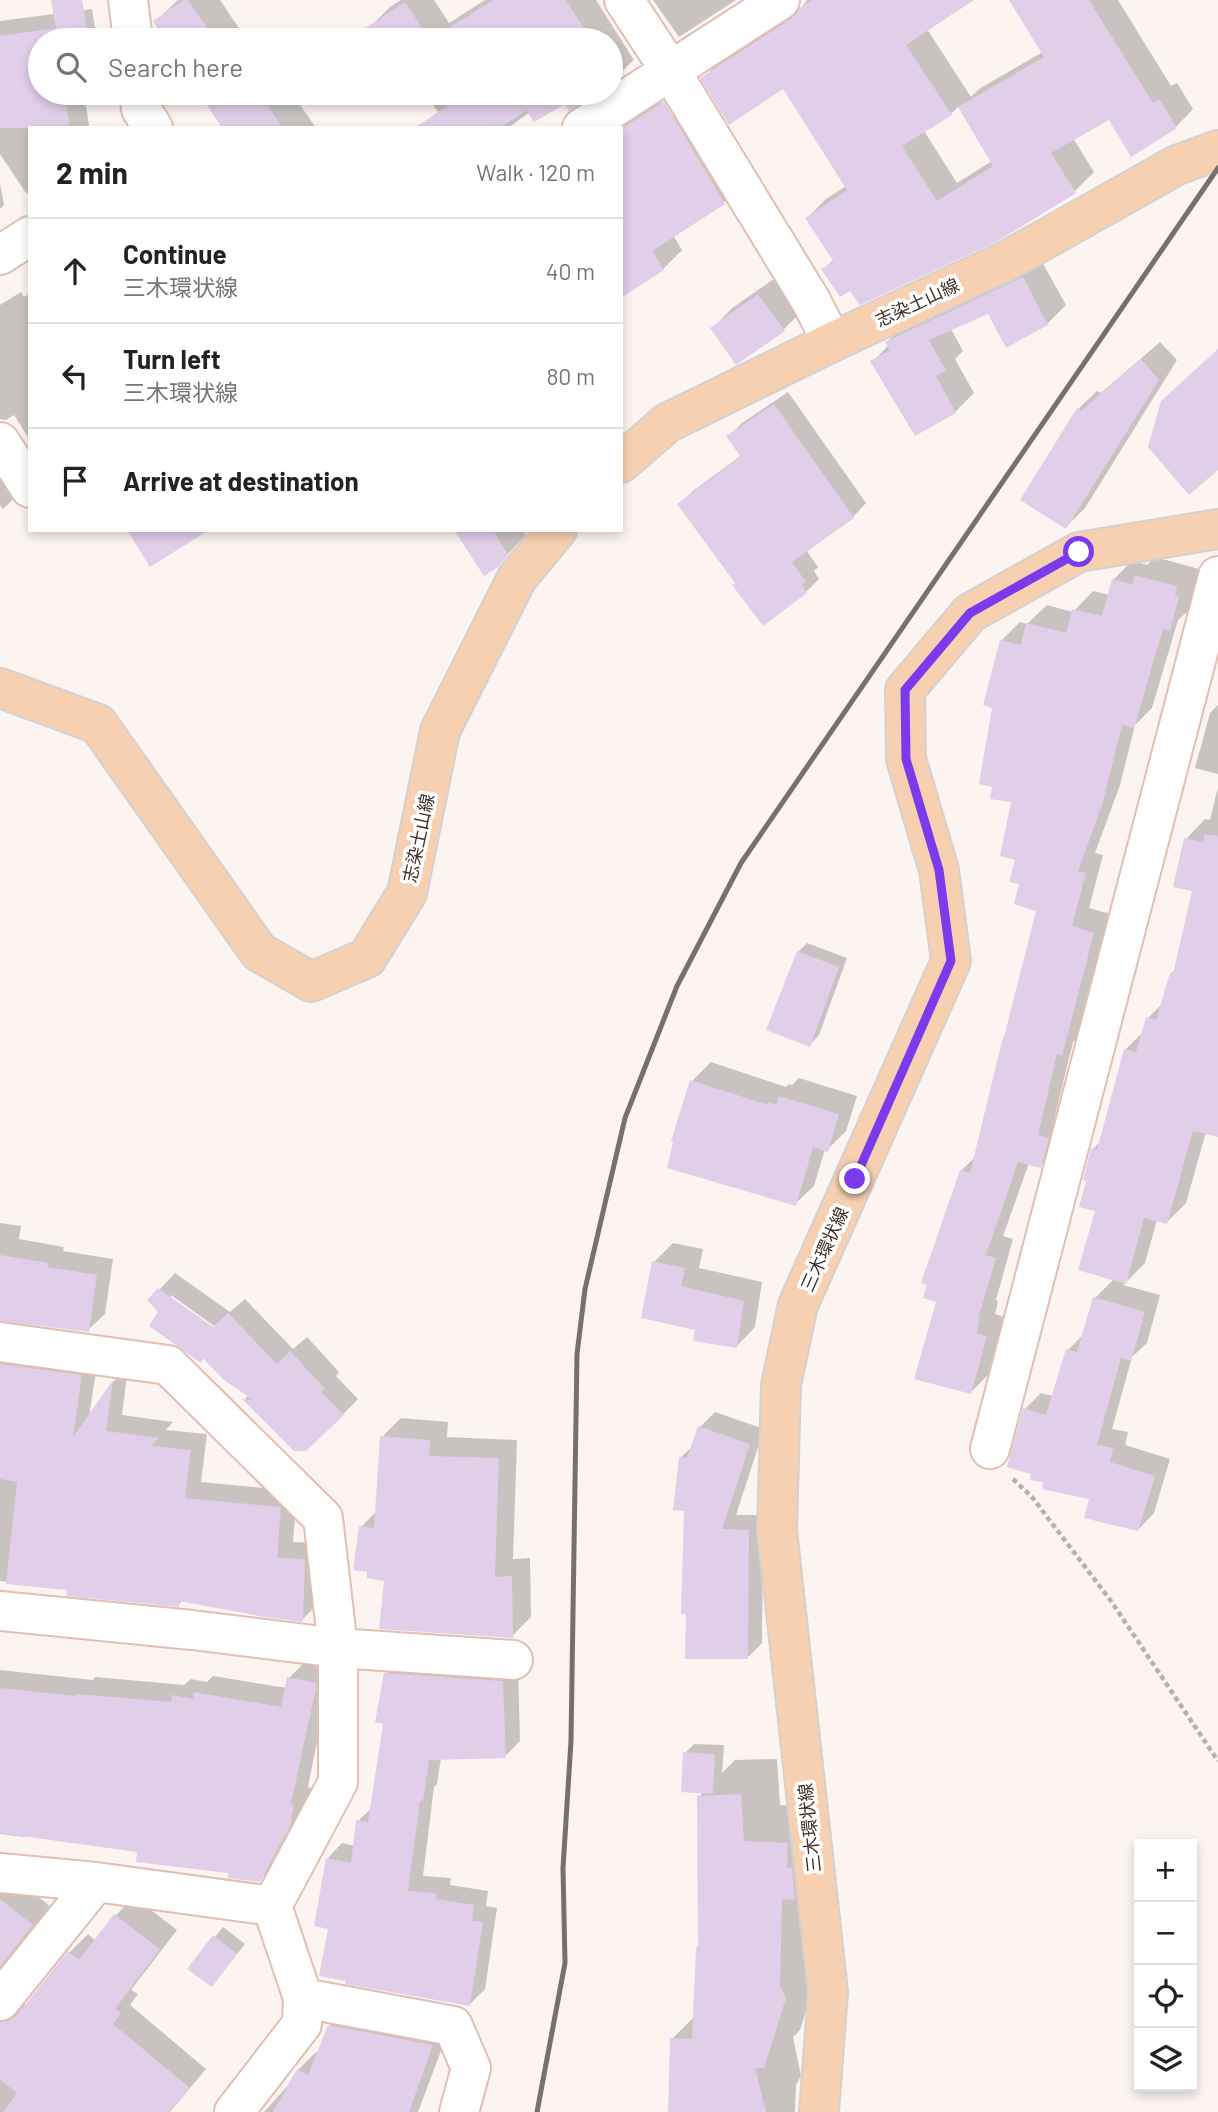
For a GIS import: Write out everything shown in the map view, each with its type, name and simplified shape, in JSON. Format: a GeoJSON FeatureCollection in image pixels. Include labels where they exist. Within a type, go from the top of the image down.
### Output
{"type":"FeatureCollection","features":[{"type":"Feature","properties":{"kind":"main road","name":"志染土山線"},"geometry":{"type":"LineString","coordinates":[[623,461],[667,423],[831,342],[1007,260],[1177,165],[1218,150]]}},
{"type":"Feature","properties":{"kind":"main road","name":"三木環状線"},"geometry":{"type":"LineString","coordinates":[[819,2112],[828,1992],[777,1530],[781,1385],[798,1306],[951,961],[939,870],[906,759],[905,690],[970,613],[1079,552],[1218,529]]}},
{"type":"Feature","properties":{"kind":"main road","name":"志染土山線"},"geometry":{"type":"LineString","coordinates":[[0,688],[98,724],[259,952],[311,982],[367,958],[407,893],[440,731],[517,578],[555,532]]}},
{"type":"Feature","properties":{"kind":"street"},"geometry":{"type":"LineString","coordinates":[[128,0],[132,28]]}},
{"type":"Feature","properties":{"kind":"street"},"geometry":{"type":"LineString","coordinates":[[624,0],[670,70],[811,301],[831,342]]}},
{"type":"Feature","properties":{"kind":"street"},"geometry":{"type":"LineString","coordinates":[[623,101],[780,0]]}},
{"type":"Feature","properties":{"kind":"street"},"geometry":{"type":"LineString","coordinates":[[140,105],[152,126]]}},
{"type":"Feature","properties":{"kind":"street"},"geometry":{"type":"LineString","coordinates":[[585,126],[617,105]]}},
{"type":"Feature","properties":{"kind":"street"},"geometry":{"type":"LineString","coordinates":[[0,256],[28,237]]}},
{"type":"Feature","properties":{"kind":"street"},"geometry":{"type":"LineString","coordinates":[[0,442],[28,485]]}},
{"type":"Feature","properties":{"kind":"street"},"geometry":{"type":"LineString","coordinates":[[990,1449],[1218,576]]}},
{"type":"Feature","properties":{"kind":"street"},"geometry":{"type":"LineString","coordinates":[[0,1342],[168,1365],[323,1518],[338,1648],[338,1782],[272,1906],[303,1998],[302,2024],[234,2112]]}},
{"type":"Feature","properties":{"kind":"street"},"geometry":{"type":"LineString","coordinates":[[0,1611],[338,1648],[513,1660]]}},
{"type":"Feature","properties":{"kind":"street"},"geometry":{"type":"LineString","coordinates":[[0,1873],[96,1882],[272,1906]]}},
{"type":"Feature","properties":{"kind":"street"},"geometry":{"type":"LineString","coordinates":[[0,2001],[96,1882]]}},
{"type":"Feature","properties":{"kind":"street"},"geometry":{"type":"LineString","coordinates":[[303,1998],[453,2026],[471,2068],[459,2112]]}},
{"type":"Feature","properties":{"kind":"path"},"geometry":{"type":"LineString","coordinates":[[990,1449],[998,1465],[1032,1497],[1111,1601],[1218,1761]]}},
{"type":"Feature","properties":{"kind":"building"},"geometry":{"type":"Polygon","coordinates":[[[51,0],[82,0],[87,28],[56,28],[51,0]]]}},
{"type":"Feature","properties":{"kind":"building"},"geometry":{"type":"Polygon","coordinates":[[[188,0],[207,28],[157,28],[153,21],[188,0]]]}},
{"type":"Feature","properties":{"kind":"building"},"geometry":{"type":"Polygon","coordinates":[[[493,0],[566,0],[584,28],[449,28],[493,0]]]}},
{"type":"Feature","properties":{"kind":"building"},"geometry":{"type":"Polygon","coordinates":[[[812,0],[974,0],[906,45],[952,115],[902,146],[937,201],[993,166],[958,107],[1044,57],[1009,0],[1089,0],[1153,103],[1159,99],[1177,128],[1131,157],[1109,120],[1051,153],[1076,193],[998,241],[860,305],[850,291],[840,297],[821,269],[834,262],[805,218],[847,190],[783,89],[729,125],[700,78],[792,18],[812,0]]]}},
{"type":"Feature","properties":{"kind":"building"},"geometry":{"type":"Polygon","coordinates":[[[405,2],[422,28],[365,28],[405,2]]]}},
{"type":"Feature","properties":{"kind":"building"},"geometry":{"type":"Polygon","coordinates":[[[28,32],[28,105],[66,105],[70,126],[0,128],[0,36],[28,32]]]}},
{"type":"Feature","properties":{"kind":"building"},"geometry":{"type":"Polygon","coordinates":[[[664,101],[725,204],[652,251],[664,270],[623,297],[623,128],[664,101]]]}},
{"type":"Feature","properties":{"kind":"building"},"geometry":{"type":"Polygon","coordinates":[[[207,105],[267,105],[282,126],[221,126],[207,105]]]}},
{"type":"Feature","properties":{"kind":"building"},"geometry":{"type":"Polygon","coordinates":[[[448,105],[563,105],[534,122],[526,110],[503,126],[418,126],[448,105]]]}},
{"type":"Feature","properties":{"kind":"building"},"geometry":{"type":"Polygon","coordinates":[[[566,105],[578,105],[569,111],[566,105]]]}},
{"type":"Feature","properties":{"kind":"building"},"geometry":{"type":"Polygon","coordinates":[[[1023,277],[1048,325],[1006,348],[988,314],[929,340],[946,371],[936,376],[956,413],[915,436],[870,361],[890,350],[885,342],[1023,277]]]}},
{"type":"Feature","properties":{"kind":"building"},"geometry":{"type":"Polygon","coordinates":[[[758,294],[785,331],[736,365],[710,328],[758,294]]]}},
{"type":"Feature","properties":{"kind":"building"},"geometry":{"type":"Polygon","coordinates":[[[1218,349],[1218,470],[1189,495],[1148,447],[1161,401],[1218,349]]]}},
{"type":"Feature","properties":{"kind":"building"},"geometry":{"type":"Polygon","coordinates":[[[1141,359],[1159,380],[1066,529],[1020,500],[1077,408],[1081,411],[1141,359]]]}},
{"type":"Feature","properties":{"kind":"building"},"geometry":{"type":"Polygon","coordinates":[[[774,404],[854,518],[792,562],[806,582],[802,585],[807,593],[763,626],[677,504],[741,457],[726,436],[774,404]]]}},
{"type":"Feature","properties":{"kind":"building"},"geometry":{"type":"Polygon","coordinates":[[[128,532],[206,532],[150,567],[128,532]]]}},
{"type":"Feature","properties":{"kind":"building"},"geometry":{"type":"Polygon","coordinates":[[[455,532],[494,532],[508,555],[498,567],[484,576],[455,532]]]}},
{"type":"Feature","properties":{"kind":"building"},"geometry":{"type":"Polygon","coordinates":[[[1134,575],[1177,586],[1175,595],[1179,596],[1170,631],[1163,629],[1134,728],[1122,725],[1102,805],[1078,871],[1086,873],[1072,926],[1094,933],[1062,1056],[1057,1054],[1038,1135],[1049,1138],[1041,1168],[1018,1162],[986,1255],[996,1258],[978,1319],[977,1333],[987,1336],[971,1394],[914,1379],[936,1302],[923,1298],[927,1285],[921,1283],[960,1170],[970,1173],[1036,911],[1014,904],[1019,884],[1009,882],[1015,860],[1000,856],[1011,802],[990,799],[992,787],[979,784],[992,708],[983,705],[1000,640],[1021,645],[1026,623],[1066,633],[1072,609],[1102,616],[1112,579],[1132,584],[1134,575]]]}},
{"type":"Feature","properties":{"kind":"building"},"geometry":{"type":"Polygon","coordinates":[[[1205,834],[1218,836],[1218,1137],[1193,1131],[1167,1224],[1144,1218],[1126,1284],[1078,1270],[1095,1211],[1079,1207],[1086,1181],[1083,1180],[1091,1148],[1097,1150],[1124,1049],[1136,1052],[1146,1017],[1156,1020],[1170,973],[1173,974],[1192,891],[1173,887],[1184,838],[1203,842],[1205,834]]]}},
{"type":"Feature","properties":{"kind":"building"},"geometry":{"type":"Polygon","coordinates":[[[797,951],[839,967],[810,1047],[766,1030],[797,951]]]}},
{"type":"Feature","properties":{"kind":"building"},"geometry":{"type":"Polygon","coordinates":[[[690,1080],[768,1105],[769,1102],[776,1105],[779,1096],[839,1114],[828,1152],[813,1147],[796,1206],[667,1168],[673,1142],[671,1141],[690,1080]]]}},
{"type":"Feature","properties":{"kind":"building"},"geometry":{"type":"Polygon","coordinates":[[[0,1255],[97,1275],[89,1332],[0,1321],[0,1255]]]}},
{"type":"Feature","properties":{"kind":"building"},"geometry":{"type":"Polygon","coordinates":[[[652,1261],[685,1268],[681,1286],[744,1301],[737,1348],[693,1341],[695,1330],[641,1318],[652,1261]]]}},
{"type":"Feature","properties":{"kind":"building"},"geometry":{"type":"Polygon","coordinates":[[[158,1288],[213,1327],[228,1313],[277,1364],[290,1351],[325,1389],[321,1392],[344,1415],[306,1451],[294,1451],[242,1399],[253,1400],[224,1380],[202,1357],[201,1363],[149,1326],[158,1312],[147,1300],[158,1288]]]}},
{"type":"Feature","properties":{"kind":"building"},"geometry":{"type":"Polygon","coordinates":[[[1093,1297],[1145,1312],[1131,1361],[1121,1358],[1097,1445],[1113,1448],[1110,1462],[1155,1476],[1138,1531],[1084,1518],[1089,1499],[1042,1489],[1043,1482],[1030,1480],[1031,1474],[1007,1467],[1023,1408],[1046,1415],[1066,1349],[1077,1352],[1093,1297]]]}},
{"type":"Feature","properties":{"kind":"building"},"geometry":{"type":"Polygon","coordinates":[[[0,1364],[82,1375],[73,1437],[113,1380],[106,1431],[159,1438],[151,1446],[191,1450],[185,1498],[281,1507],[277,1558],[305,1559],[303,1622],[179,1601],[179,1607],[66,1596],[67,1590],[6,1584],[17,1482],[0,1479],[0,1364]]]}},
{"type":"Feature","properties":{"kind":"building"},"geometry":{"type":"Polygon","coordinates":[[[698,1426],[750,1444],[722,1529],[749,1530],[748,1659],[685,1659],[686,1614],[681,1614],[684,1511],[673,1510],[679,1457],[687,1458],[698,1426]]]}},
{"type":"Feature","properties":{"kind":"building"},"geometry":{"type":"Polygon","coordinates":[[[380,1436],[430,1440],[429,1456],[499,1458],[495,1577],[512,1576],[513,1638],[379,1629],[384,1581],[367,1578],[367,1572],[353,1570],[359,1526],[374,1528],[380,1436]]]}},
{"type":"Feature","properties":{"kind":"building"},"geometry":{"type":"Polygon","coordinates":[[[384,1673],[503,1681],[506,1758],[429,1760],[423,1801],[420,1801],[408,1891],[436,1893],[436,1899],[474,1905],[472,1921],[483,1922],[470,2006],[345,1984],[346,1981],[319,1976],[328,1929],[314,1926],[326,1858],[351,1863],[356,1820],[368,1822],[383,1724],[375,1722],[384,1673]]]}},
{"type":"Feature","properties":{"kind":"building"},"geometry":{"type":"Polygon","coordinates":[[[287,1677],[316,1683],[316,1688],[291,1804],[294,1805],[290,1826],[260,1882],[228,1878],[228,1873],[136,1862],[137,1852],[0,1833],[0,1688],[171,1702],[172,1695],[193,1699],[194,1692],[281,1707],[287,1677]]]}},
{"type":"Feature","properties":{"kind":"building"},"geometry":{"type":"Polygon","coordinates":[[[683,1752],[715,1754],[713,1794],[681,1792],[683,1752]]]}},
{"type":"Feature","properties":{"kind":"building"},"geometry":{"type":"Polygon","coordinates":[[[741,1794],[744,1841],[788,1843],[787,1867],[792,1868],[795,1900],[782,1899],[780,1987],[786,1998],[764,2068],[755,2068],[766,2112],[668,2112],[670,2038],[692,2039],[698,1947],[697,1796],[741,1794]]]}},
{"type":"Feature","properties":{"kind":"building"},"geometry":{"type":"Polygon","coordinates":[[[0,1899],[33,1925],[0,1966],[0,1899]]]}},
{"type":"Feature","properties":{"kind":"building"},"geometry":{"type":"Polygon","coordinates":[[[114,1914],[160,1949],[115,2009],[121,2013],[113,2024],[190,2088],[169,2112],[3,2112],[17,2093],[0,2080],[0,2022],[8,2021],[17,2015],[68,1951],[79,1960],[114,1914]]]}},
{"type":"Feature","properties":{"kind":"building"},"geometry":{"type":"Polygon","coordinates":[[[213,1935],[237,1954],[212,1987],[187,1969],[213,1935]]]}},
{"type":"Feature","properties":{"kind":"building"},"geometry":{"type":"Polygon","coordinates":[[[328,2025],[433,2045],[409,2112],[273,2112],[297,2069],[308,2075],[328,2025]]]}},
{"type":"Feature","properties":{"kind":"railway"},"geometry":{"type":"LineString","coordinates":[[537,2112],[565,1963],[563,1868],[571,1741],[577,1354],[585,1289],[625,1118],[677,986],[741,863],[1218,168]]}},
{"type":"Feature","properties":{"kind":"route"},"geometry":{"type":"LineString","coordinates":[[855,1179],[951,961],[939,870],[906,759],[905,690],[970,613],[1079,552]]}}]}
